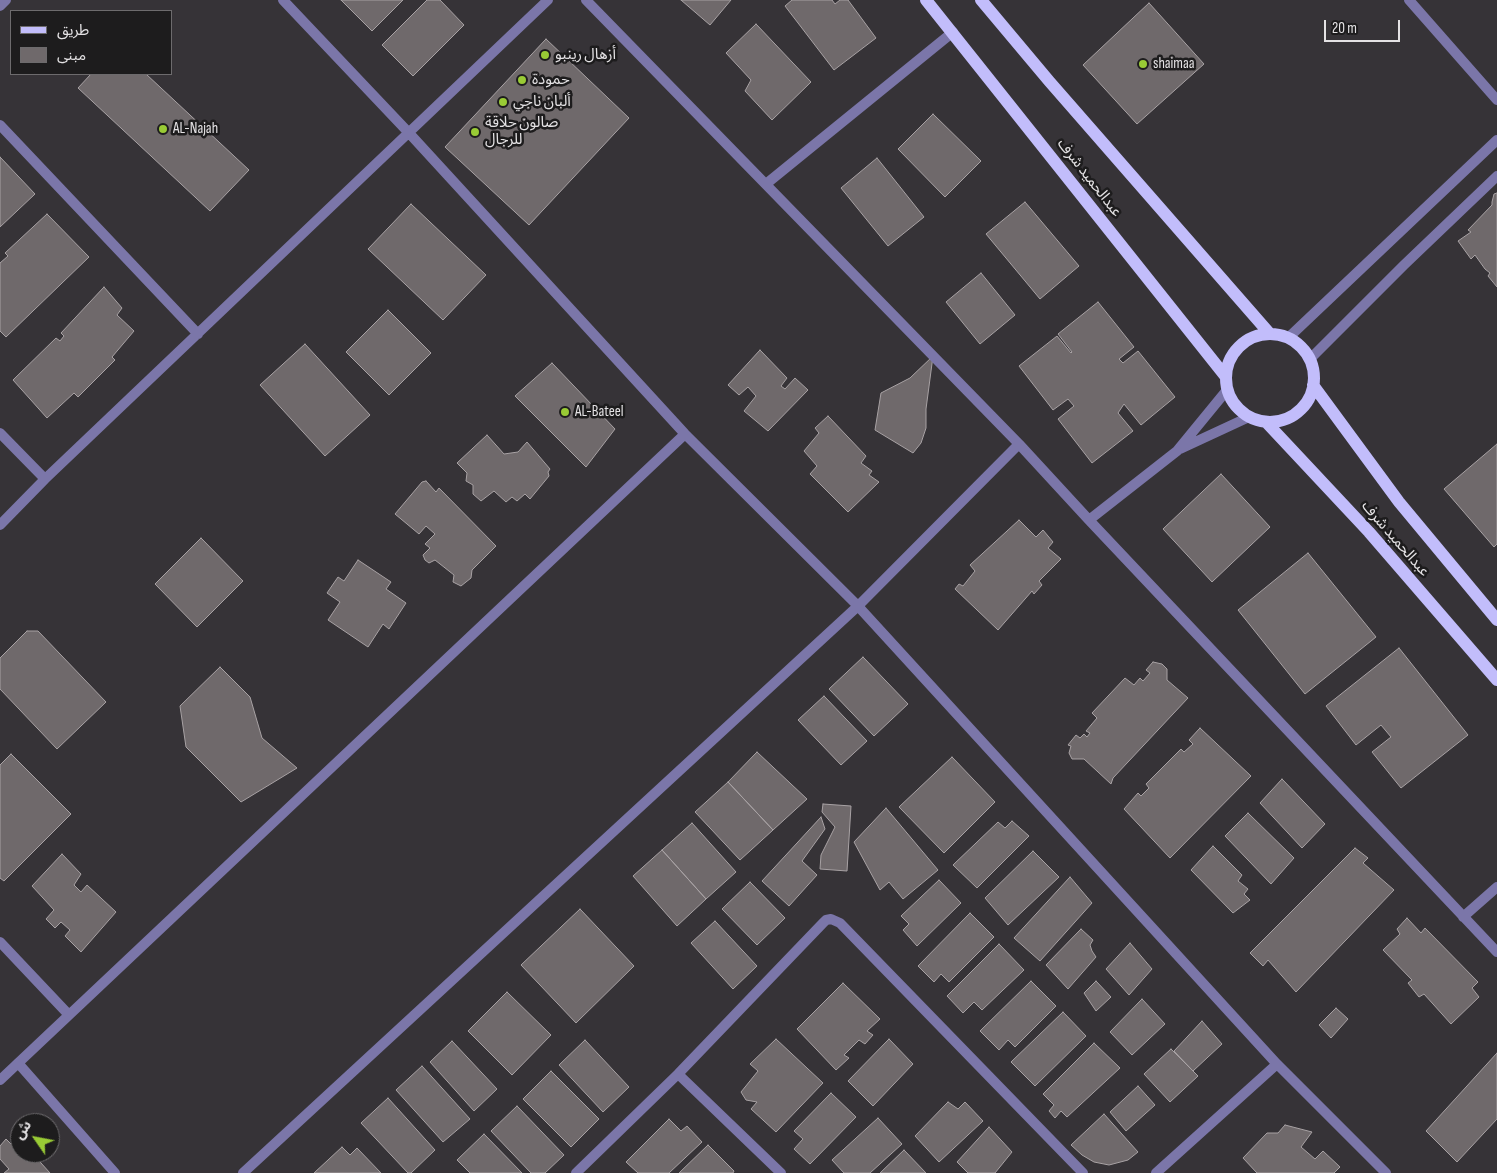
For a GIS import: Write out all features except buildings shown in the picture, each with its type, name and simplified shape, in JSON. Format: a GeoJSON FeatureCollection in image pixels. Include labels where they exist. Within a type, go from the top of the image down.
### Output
{"type":"FeatureCollection","features":[{"type":"Feature","properties":{"kind":"main road","name":"عبدالحميد شرف"},"geometry":{"type":"LineString","coordinates":[[926,0],[953,32],[1227,384]]}},
{"type":"Feature","properties":{"kind":"main road","name":"عبدالحميد شرف"},"geometry":{"type":"LineString","coordinates":[[981,0],[1049,81],[1270,334]]}},
{"type":"Feature","properties":{"kind":"main road"},"geometry":{"type":"LineString","coordinates":[[1270,334],[1288,338],[1301,346],[1310,359],[1313,385],[1309,398],[1302,408],[1291,417],[1279,422],[1266,422],[1249,417],[1235,406],[1227,384],[1230,361],[1239,347],[1254,337],[1270,334]]}},
{"type":"Feature","properties":{"kind":"main road","name":"عبدالحميد شرف"},"geometry":{"type":"LineString","coordinates":[[1313,385],[1399,502],[1497,620]]}},
{"type":"Feature","properties":{"kind":"main road","name":"عبدالحميد شرف"},"geometry":{"type":"LineString","coordinates":[[1266,422],[1369,532],[1497,680]]}},
{"type":"Feature","properties":{"kind":"street"},"geometry":{"type":"LineString","coordinates":[[0,6],[6,0]]}},
{"type":"Feature","properties":{"kind":"street"},"geometry":{"type":"LineString","coordinates":[[283,0],[685,434],[858,606],[1277,1064],[1386,1173]]}},
{"type":"Feature","properties":{"kind":"street"},"geometry":{"type":"LineString","coordinates":[[0,525],[44,478],[548,0]]}},
{"type":"Feature","properties":{"kind":"street"},"geometry":{"type":"LineString","coordinates":[[586,0],[1019,444],[1497,952]]}},
{"type":"Feature","properties":{"kind":"street"},"geometry":{"type":"LineString","coordinates":[[1410,0],[1497,100]]}},
{"type":"Feature","properties":{"kind":"street"},"geometry":{"type":"LineString","coordinates":[[766,184],[953,32]]}},
{"type":"Feature","properties":{"kind":"street"},"geometry":{"type":"LineString","coordinates":[[0,125],[198,334]]}},
{"type":"Feature","properties":{"kind":"street"},"geometry":{"type":"LineString","coordinates":[[1288,338],[1497,140]]}},
{"type":"Feature","properties":{"kind":"street"},"geometry":{"type":"LineString","coordinates":[[1310,359],[1497,176]]}},
{"type":"Feature","properties":{"kind":"street"},"geometry":{"type":"LineString","coordinates":[[1176,451],[1227,384]]}},
{"type":"Feature","properties":{"kind":"street"},"geometry":{"type":"LineString","coordinates":[[1089,520],[1176,451],[1249,417]]}},
{"type":"Feature","properties":{"kind":"street"},"geometry":{"type":"LineString","coordinates":[[0,433],[44,478]]}},
{"type":"Feature","properties":{"kind":"street"},"geometry":{"type":"LineString","coordinates":[[0,1080],[685,434]]}},
{"type":"Feature","properties":{"kind":"street"},"geometry":{"type":"LineString","coordinates":[[242,1173],[858,606],[1019,444]]}},
{"type":"Feature","properties":{"kind":"street"},"geometry":{"type":"LineString","coordinates":[[1464,917],[1497,887]]}},
{"type":"Feature","properties":{"kind":"street"},"geometry":{"type":"LineString","coordinates":[[576,1173],[678,1074],[826,920],[835,920],[846,930],[1083,1173]]}},
{"type":"Feature","properties":{"kind":"street"},"geometry":{"type":"LineString","coordinates":[[0,942],[69,1015]]}},
{"type":"Feature","properties":{"kind":"street"},"geometry":{"type":"LineString","coordinates":[[18,1063],[115,1173]]}},
{"type":"Feature","properties":{"kind":"street"},"geometry":{"type":"LineString","coordinates":[[1156,1173],[1277,1064]]}},
{"type":"Feature","properties":{"kind":"street"},"geometry":{"type":"LineString","coordinates":[[678,1074],[781,1173]]}},
{"type":"Feature","properties":{"kind":"place","name":"أزهال رينبو"},"geometry":{"type":"Point","coordinates":[545,55]}},
{"type":"Feature","properties":{"kind":"place","name":"shaimaa"},"geometry":{"type":"Point","coordinates":[1143,64]}},
{"type":"Feature","properties":{"kind":"place","name":"حمودة"},"geometry":{"type":"Point","coordinates":[522,80]}},
{"type":"Feature","properties":{"kind":"place","name":"ألبان ناجي"},"geometry":{"type":"Point","coordinates":[503,102]}},
{"type":"Feature","properties":{"kind":"place","name":"AL-Najah"},"geometry":{"type":"Point","coordinates":[163,129]}},
{"type":"Feature","properties":{"kind":"place","name":"صالون حلاقة للرجال"},"geometry":{"type":"Point","coordinates":[475,132]}},
{"type":"Feature","properties":{"kind":"place","name":"AL-Bateel"},"geometry":{"type":"Point","coordinates":[565,412]}}]}
